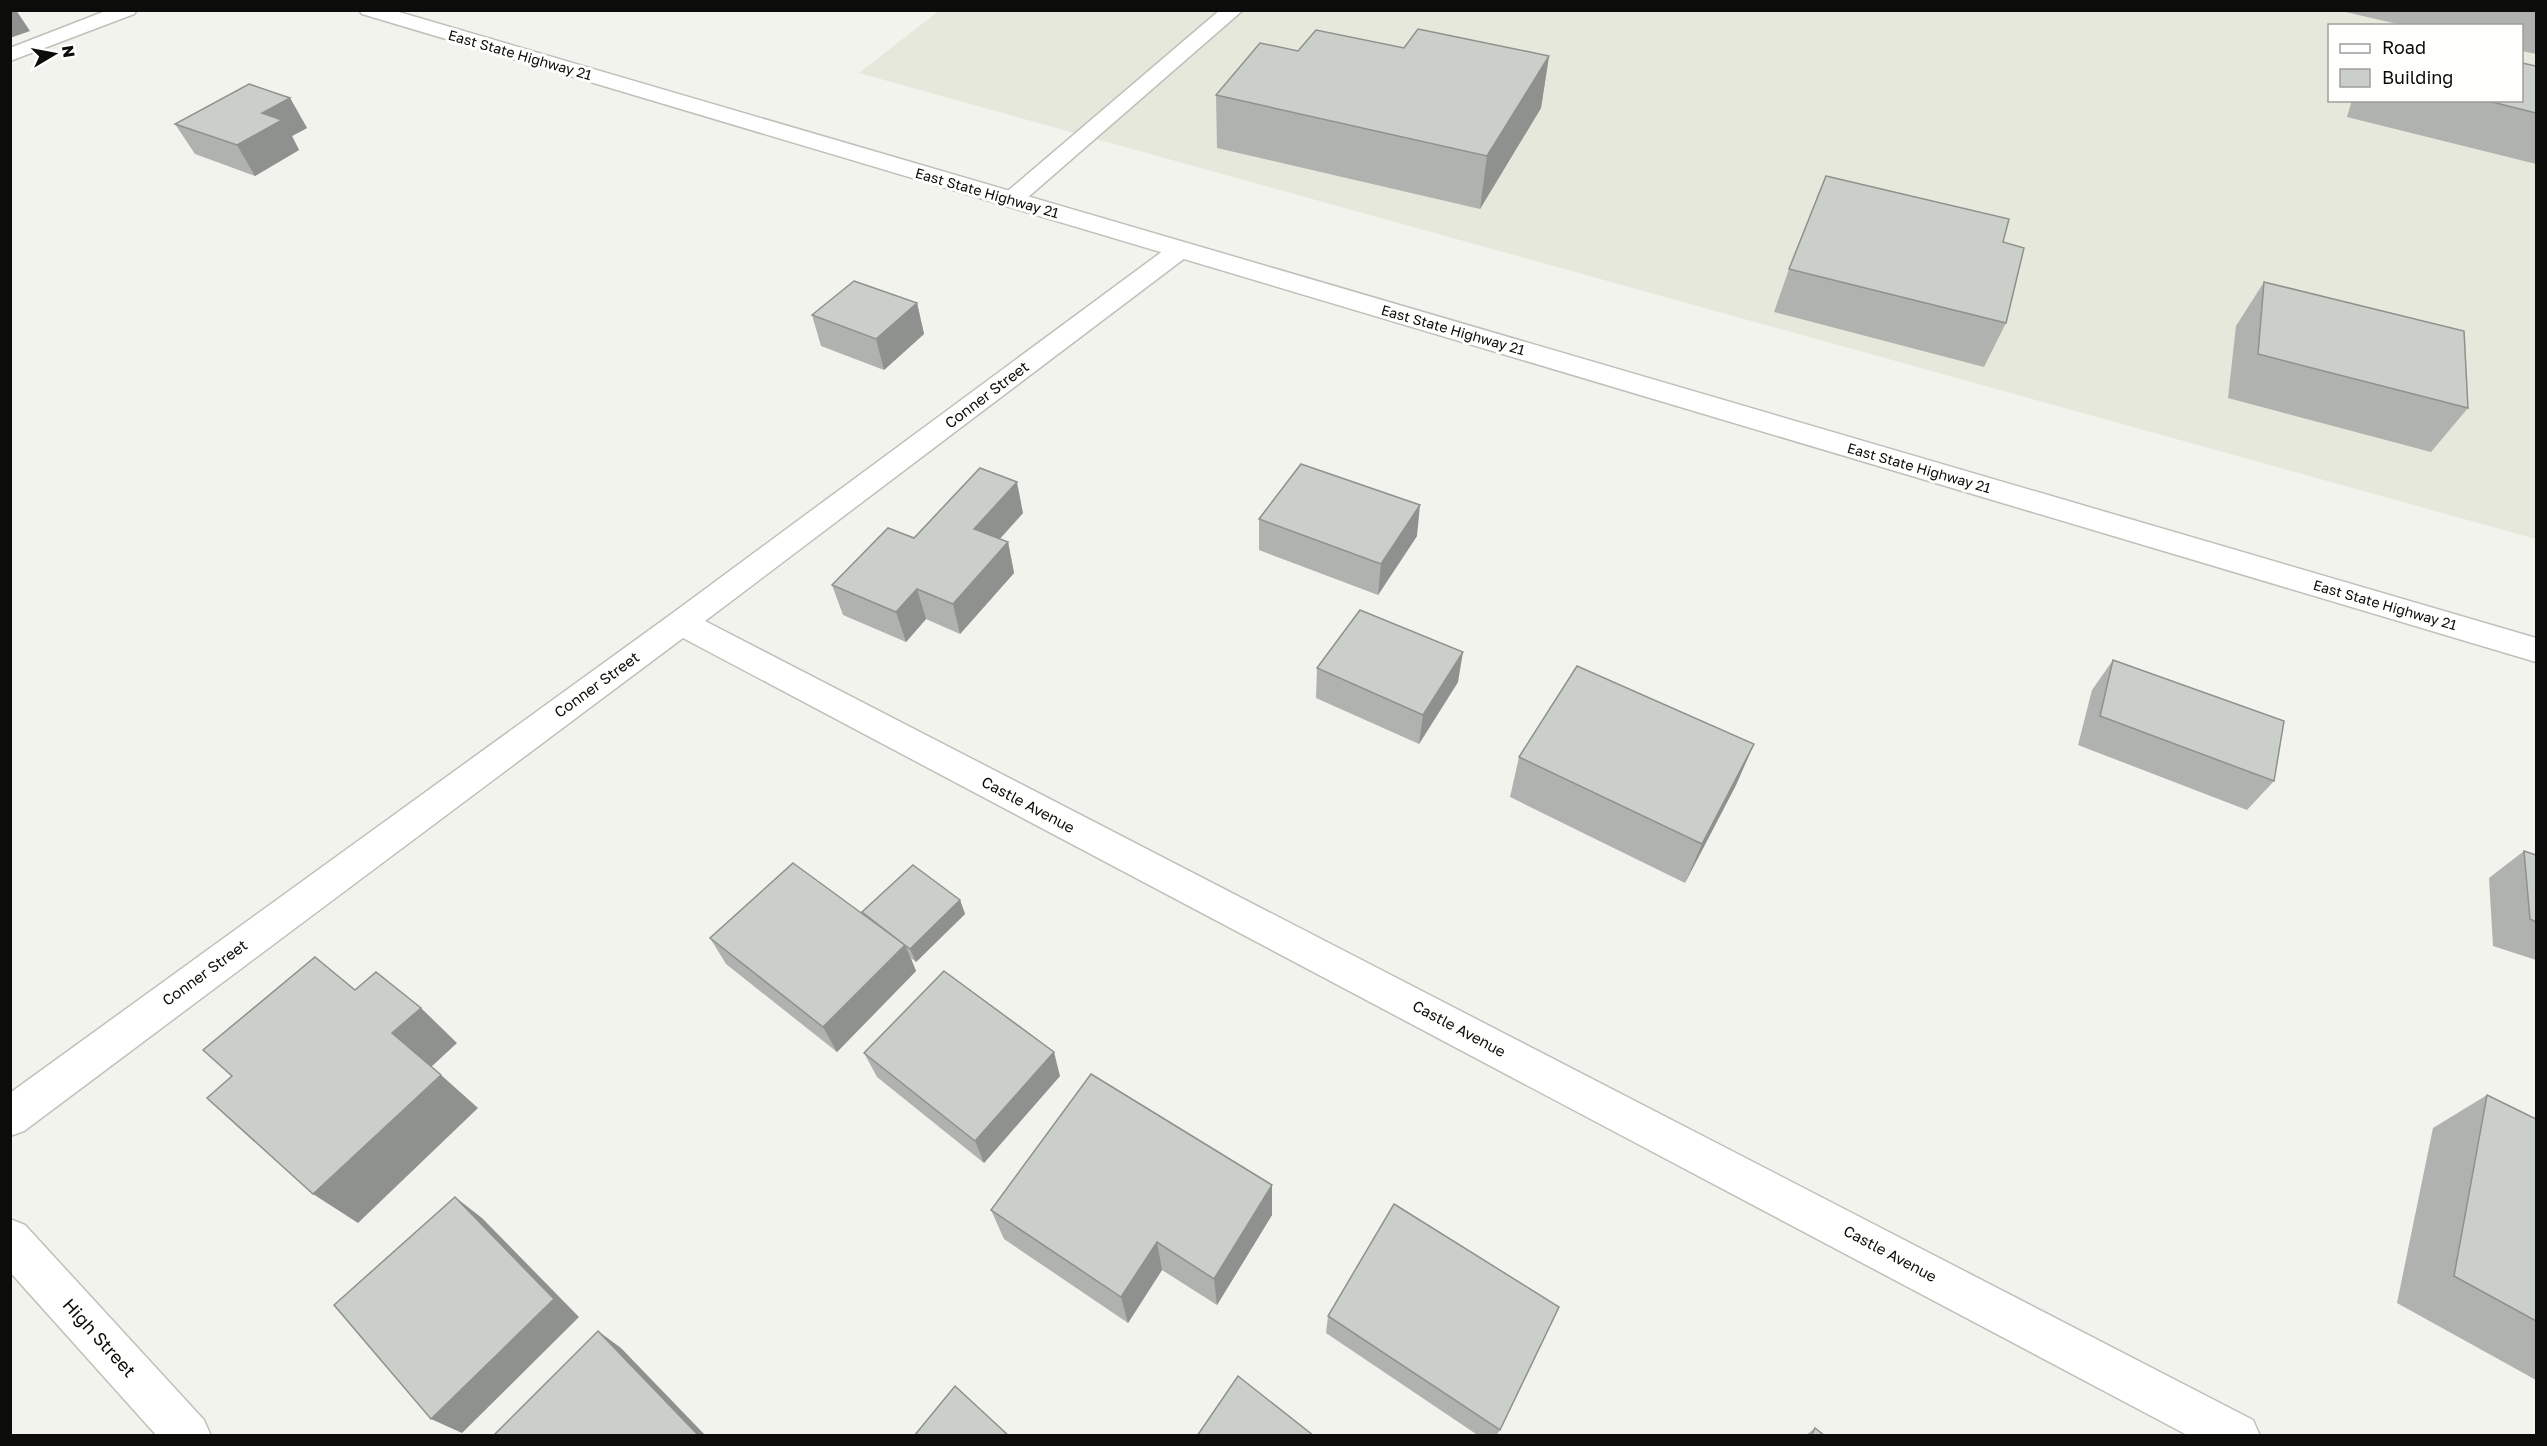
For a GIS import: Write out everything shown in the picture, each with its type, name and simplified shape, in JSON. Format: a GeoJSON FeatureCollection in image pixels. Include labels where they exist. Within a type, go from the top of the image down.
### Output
{"type":"FeatureCollection","features":[{"type":"Feature","properties":{"kind":"main road"},"geometry":{"type":"LineString","coordinates":[[10,55],[127,10]]}},
{"type":"Feature","properties":{"kind":"main road","name":"East State Highway 21"},"geometry":{"type":"LineString","coordinates":[[369,10],[2536,650]]}},
{"type":"Feature","properties":{"kind":"main road"},"geometry":{"type":"LineString","coordinates":[[1011,200],[1233,10]]}},
{"type":"Feature","properties":{"kind":"main road","name":"Conner Street"},"geometry":{"type":"LineString","coordinates":[[10,1117],[681,623],[1180,250]]}},
{"type":"Feature","properties":{"kind":"main road","name":"Castle Avenue"},"geometry":{"type":"LineString","coordinates":[[681,623],[2237,1436]]}},
{"type":"Feature","properties":{"kind":"main road","name":"High Street"},"geometry":{"type":"LineString","coordinates":[[10,1240],[188,1436]]}},
{"type":"Feature","properties":{"kind":"shaded area"},"geometry":{"type":"Polygon","coordinates":[[[940,10],[2536,11],[2536,539],[859,73],[940,10]]]}},
{"type":"Feature","properties":{"kind":"building"},"geometry":{"type":"Polygon","coordinates":[[[1418,29],[1549,56],[1487,156],[1216,95],[1260,43],[1298,51],[1316,30],[1404,48],[1418,29]]]}},
{"type":"Feature","properties":{"kind":"building"},"geometry":{"type":"Polygon","coordinates":[[[2523,63],[2536,66],[2536,113],[2492,102],[2523,102],[2523,63]]]}},
{"type":"Feature","properties":{"kind":"building"},"geometry":{"type":"Polygon","coordinates":[[[249,84],[290,98],[262,113],[282,120],[237,145],[175,124],[249,84]]]}},
{"type":"Feature","properties":{"kind":"building"},"geometry":{"type":"Polygon","coordinates":[[[1826,176],[2009,219],[2003,242],[2024,248],[2006,323],[1789,269],[1826,176]]]}},
{"type":"Feature","properties":{"kind":"building"},"geometry":{"type":"Polygon","coordinates":[[[854,281],[917,303],[876,339],[812,315],[854,281]]]}},
{"type":"Feature","properties":{"kind":"building"},"geometry":{"type":"Polygon","coordinates":[[[2264,282],[2464,331],[2468,408],[2258,354],[2264,282]]]}},
{"type":"Feature","properties":{"kind":"building"},"geometry":{"type":"Polygon","coordinates":[[[1301,464],[1420,505],[1381,564],[1259,519],[1301,464]]]}},
{"type":"Feature","properties":{"kind":"building"},"geometry":{"type":"Polygon","coordinates":[[[980,468],[1017,482],[974,529],[1008,542],[953,604],[917,589],[896,612],[832,585],[888,528],[914,538],[980,468]]]}},
{"type":"Feature","properties":{"kind":"building"},"geometry":{"type":"Polygon","coordinates":[[[1360,610],[1463,652],[1423,715],[1317,668],[1360,610]]]}},
{"type":"Feature","properties":{"kind":"building"},"geometry":{"type":"Polygon","coordinates":[[[2113,660],[2284,721],[2274,781],[2100,716],[2113,660]]]}},
{"type":"Feature","properties":{"kind":"building"},"geometry":{"type":"Polygon","coordinates":[[[1577,666],[1754,744],[1702,844],[1519,757],[1577,666]]]}},
{"type":"Feature","properties":{"kind":"building"},"geometry":{"type":"Polygon","coordinates":[[[2524,851],[2536,855],[2536,922],[2530,919],[2524,851]]]}},
{"type":"Feature","properties":{"kind":"building"},"geometry":{"type":"Polygon","coordinates":[[[793,863],[905,945],[823,1027],[710,938],[793,863]]]}},
{"type":"Feature","properties":{"kind":"building"},"geometry":{"type":"Polygon","coordinates":[[[913,865],[960,900],[910,949],[862,912],[913,865]]]}},
{"type":"Feature","properties":{"kind":"building"},"geometry":{"type":"Polygon","coordinates":[[[315,957],[355,990],[376,972],[421,1008],[392,1033],[441,1075],[313,1194],[207,1098],[232,1076],[203,1050],[315,957]]]}},
{"type":"Feature","properties":{"kind":"building"},"geometry":{"type":"Polygon","coordinates":[[[944,971],[1054,1052],[975,1141],[864,1053],[944,971]]]}},
{"type":"Feature","properties":{"kind":"building"},"geometry":{"type":"Polygon","coordinates":[[[1091,1074],[1272,1185],[1214,1279],[1157,1242],[1121,1297],[991,1210],[1091,1074]]]}},
{"type":"Feature","properties":{"kind":"building"},"geometry":{"type":"Polygon","coordinates":[[[2487,1095],[2536,1119],[2536,1321],[2454,1276],[2487,1095]]]}},
{"type":"Feature","properties":{"kind":"building"},"geometry":{"type":"Polygon","coordinates":[[[455,1197],[554,1299],[431,1419],[334,1305],[455,1197]]]}},
{"type":"Feature","properties":{"kind":"building"},"geometry":{"type":"Polygon","coordinates":[[[1394,1204],[1559,1307],[1500,1430],[1328,1316],[1394,1204]]]}},
{"type":"Feature","properties":{"kind":"building"},"geometry":{"type":"Polygon","coordinates":[[[598,1331],[699,1436],[493,1436],[598,1331]]]}},
{"type":"Feature","properties":{"kind":"building"},"geometry":{"type":"Polygon","coordinates":[[[1238,1376],[1314,1436],[1197,1436],[1238,1376]]]}},
{"type":"Feature","properties":{"kind":"building"},"geometry":{"type":"Polygon","coordinates":[[[955,1386],[1009,1436],[914,1436],[955,1386]]]}},
{"type":"Feature","properties":{"kind":"building"},"geometry":{"type":"Polygon","coordinates":[[[1815,1428],[1825,1436],[1811,1436],[1815,1428]]]}}]}
